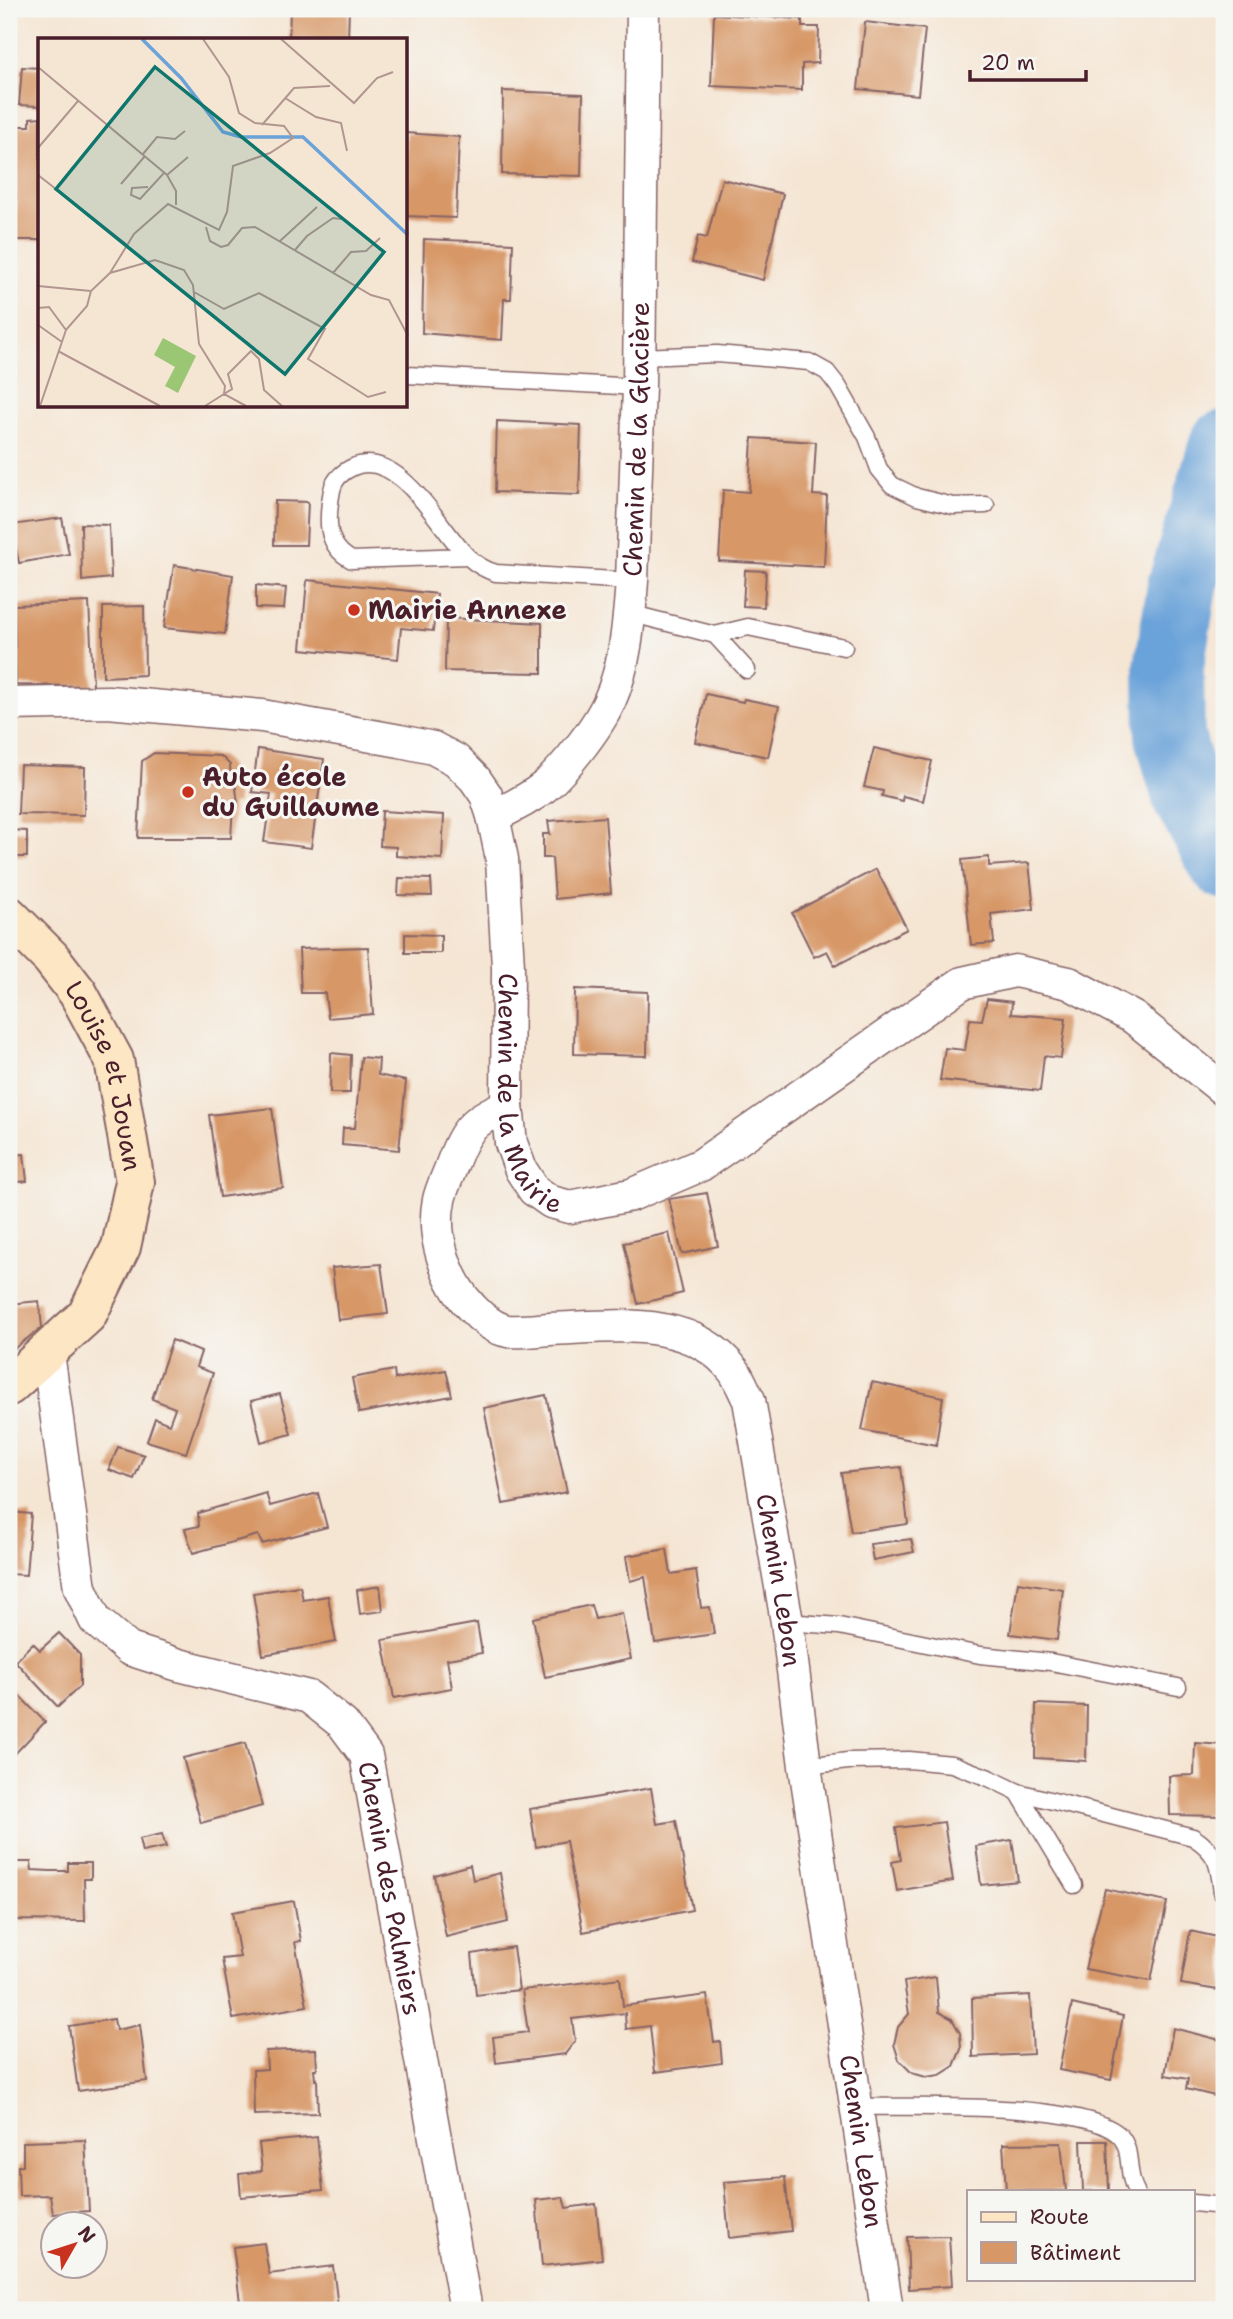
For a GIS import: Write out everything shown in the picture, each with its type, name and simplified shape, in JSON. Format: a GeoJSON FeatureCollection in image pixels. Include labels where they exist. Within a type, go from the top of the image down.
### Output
{"type":"FeatureCollection","features":[{"type":"Feature","properties":{"kind":"main road","name":"Louise et Jouan"},"geometry":{"type":"LineString","coordinates":[[9,916],[51,958],[78,993],[114,1060],[135,1182],[121,1247],[87,1315],[9,1386]]}},
{"type":"Feature","properties":{"kind":"street","name":"Chemin de la Glacière"},"geometry":{"type":"LineString","coordinates":[[493,816],[520,803],[544,786],[582,744],[609,702],[622,660],[632,581],[639,372],[643,9]]}},
{"type":"Feature","properties":{"kind":"street","name":"Chemin de la Mairie"},"geometry":{"type":"LineString","coordinates":[[9,704],[108,702],[262,716],[433,748],[456,760],[486,794],[502,859],[508,967],[507,1106],[512,1143],[521,1170],[534,1190],[551,1202],[570,1207],[631,1195],[701,1165],[962,983],[1015,971],[1069,983],[1134,1017],[1224,1090]]}},
{"type":"Feature","properties":{"kind":"street","name":"Chemin Lebon"},"geometry":{"type":"LineString","coordinates":[[507,1106],[488,1113],[460,1140],[439,1201],[438,1233],[445,1264],[459,1294],[482,1318],[506,1331],[643,1325],[680,1333],[717,1353],[735,1372],[749,1400],[787,1622],[804,1766],[887,2310]]}},
{"type":"Feature","properties":{"kind":"street","name":"Chemin des Palmiers"},"geometry":{"type":"LineString","coordinates":[[48,1353],[80,1588],[96,1620],[129,1649],[179,1665],[309,1697],[343,1724],[366,1755],[466,2310]]}},
{"type":"Feature","properties":{"kind":"lane"},"geometry":{"type":"LineString","coordinates":[[408,375],[639,372],[717,354],[809,362],[827,372],[838,386],[867,437],[879,470],[892,485],[917,497],[953,506],[986,505]]}},
{"type":"Feature","properties":{"kind":"lane"},"geometry":{"type":"LineString","coordinates":[[467,556],[352,560],[345,557],[339,553],[330,537],[332,486],[344,471],[361,464],[377,464],[399,478],[423,499],[467,556],[484,570],[496,573],[632,581]]}},
{"type":"Feature","properties":{"kind":"lane"},"geometry":{"type":"LineString","coordinates":[[629,613],[715,635],[748,627],[844,647]]}},
{"type":"Feature","properties":{"kind":"lane"},"geometry":{"type":"LineString","coordinates":[[715,635],[747,670]]}},
{"type":"Feature","properties":{"kind":"lane"},"geometry":{"type":"LineString","coordinates":[[787,1622],[839,1626],[980,1655],[1051,1662],[1178,1687]]}},
{"type":"Feature","properties":{"kind":"lane"},"geometry":{"type":"LineString","coordinates":[[804,1766],[848,1761],[909,1760],[952,1764],[1018,1792],[1193,1837],[1205,1844],[1216,1857],[1222,1893]]}},
{"type":"Feature","properties":{"kind":"lane"},"geometry":{"type":"LineString","coordinates":[[1018,1792],[1073,1885]]}},
{"type":"Feature","properties":{"kind":"lane"},"geometry":{"type":"LineString","coordinates":[[856,2107],[968,2108],[1069,2114],[1101,2123],[1119,2135],[1125,2144],[1129,2180],[1135,2190]]}},
{"type":"Feature","properties":{"kind":"lane"},"geometry":{"type":"LineString","coordinates":[[1194,2203],[1224,2206]]}},
{"type":"Feature","properties":{"kind":"building"},"geometry":{"type":"Polygon","coordinates":[[[290,9],[349,9],[348,38],[289,38],[290,9]]]}},
{"type":"Feature","properties":{"kind":"building"},"geometry":{"type":"Polygon","coordinates":[[[714,14],[802,19],[802,27],[819,27],[818,63],[802,64],[802,90],[711,86],[714,14]]]}},
{"type":"Feature","properties":{"kind":"building"},"geometry":{"type":"Polygon","coordinates":[[[865,22],[925,29],[918,95],[858,89],[865,22]]]}},
{"type":"Feature","properties":{"kind":"building"},"geometry":{"type":"Polygon","coordinates":[[[22,67],[38,68],[38,106],[19,105],[22,67]]]}},
{"type":"Feature","properties":{"kind":"building"},"geometry":{"type":"Polygon","coordinates":[[[503,91],[583,94],[581,176],[502,174],[503,91]]]}},
{"type":"Feature","properties":{"kind":"building"},"geometry":{"type":"Polygon","coordinates":[[[38,117],[38,240],[16,240],[16,191],[10,183],[10,126],[30,126],[30,118],[38,117]]]}},
{"type":"Feature","properties":{"kind":"building"},"geometry":{"type":"Polygon","coordinates":[[[408,133],[459,137],[456,218],[408,216],[408,133]]]}},
{"type":"Feature","properties":{"kind":"building"},"geometry":{"type":"Polygon","coordinates":[[[722,179],[783,194],[763,280],[692,262],[698,236],[707,238],[722,179]]]}},
{"type":"Feature","properties":{"kind":"building"},"geometry":{"type":"Polygon","coordinates":[[[424,239],[513,243],[511,299],[504,299],[502,340],[422,333],[424,239]]]}},
{"type":"Feature","properties":{"kind":"building"},"geometry":{"type":"Polygon","coordinates":[[[497,421],[581,425],[579,495],[495,492],[497,421]]]}},
{"type":"Feature","properties":{"kind":"building"},"geometry":{"type":"Polygon","coordinates":[[[752,438],[816,442],[813,495],[827,496],[824,567],[719,561],[723,490],[749,492],[752,438]]]}},
{"type":"Feature","properties":{"kind":"building"},"geometry":{"type":"Polygon","coordinates":[[[275,501],[308,502],[306,545],[274,545],[275,501]]]}},
{"type":"Feature","properties":{"kind":"building"},"geometry":{"type":"Polygon","coordinates":[[[62,518],[69,554],[19,563],[11,525],[62,518]]]}},
{"type":"Feature","properties":{"kind":"building"},"geometry":{"type":"Polygon","coordinates":[[[81,524],[109,525],[111,578],[82,581],[81,524]]]}},
{"type":"Feature","properties":{"kind":"building"},"geometry":{"type":"Polygon","coordinates":[[[174,565],[233,575],[225,634],[164,628],[174,565]]]}},
{"type":"Feature","properties":{"kind":"building"},"geometry":{"type":"Polygon","coordinates":[[[745,570],[766,571],[764,607],[743,606],[745,570]]]}},
{"type":"Feature","properties":{"kind":"building","name":"Mairie Annexe"},"geometry":{"type":"Polygon","coordinates":[[[307,580],[437,594],[433,631],[401,628],[398,659],[301,649],[307,580]]]}},
{"type":"Feature","properties":{"kind":"building"},"geometry":{"type":"Polygon","coordinates":[[[256,585],[286,588],[284,609],[256,608],[256,585]]]}},
{"type":"Feature","properties":{"kind":"building"},"geometry":{"type":"Polygon","coordinates":[[[89,602],[93,686],[16,685],[14,605],[89,602]]]}},
{"type":"Feature","properties":{"kind":"building"},"geometry":{"type":"Polygon","coordinates":[[[144,606],[145,675],[103,677],[103,607],[144,606]]]}},
{"type":"Feature","properties":{"kind":"building"},"geometry":{"type":"Polygon","coordinates":[[[446,618],[542,623],[542,673],[445,671],[446,618]]]}},
{"type":"Feature","properties":{"kind":"building"},"geometry":{"type":"Polygon","coordinates":[[[706,694],[779,706],[768,757],[695,742],[706,694]]]}},
{"type":"Feature","properties":{"kind":"building"},"geometry":{"type":"Polygon","coordinates":[[[874,748],[932,761],[923,801],[903,796],[902,801],[882,796],[883,791],[864,787],[874,748]]]}},
{"type":"Feature","properties":{"kind":"building"},"geometry":{"type":"Polygon","coordinates":[[[258,749],[324,759],[311,848],[264,842],[271,794],[252,792],[258,749]]]}},
{"type":"Feature","properties":{"kind":"building","name":"Auto école du Guillaume"},"geometry":{"type":"Polygon","coordinates":[[[154,753],[221,756],[230,765],[231,781],[235,781],[238,803],[233,804],[231,838],[138,838],[142,761],[154,753]]]}},
{"type":"Feature","properties":{"kind":"building"},"geometry":{"type":"Polygon","coordinates":[[[20,765],[85,767],[84,815],[18,814],[20,765]]]}},
{"type":"Feature","properties":{"kind":"building"},"geometry":{"type":"Polygon","coordinates":[[[382,811],[444,815],[442,859],[396,856],[396,847],[380,846],[382,811]]]}},
{"type":"Feature","properties":{"kind":"building"},"geometry":{"type":"Polygon","coordinates":[[[605,817],[611,893],[555,899],[552,858],[543,858],[543,834],[550,834],[548,821],[605,817]]]}},
{"type":"Feature","properties":{"kind":"building"},"geometry":{"type":"Polygon","coordinates":[[[9,830],[27,831],[27,857],[9,857],[9,830]]]}},
{"type":"Feature","properties":{"kind":"building"},"geometry":{"type":"Polygon","coordinates":[[[989,857],[989,866],[1029,863],[1034,909],[991,914],[994,943],[971,945],[962,860],[989,857]]]}},
{"type":"Feature","properties":{"kind":"building"},"geometry":{"type":"Polygon","coordinates":[[[876,869],[907,929],[835,966],[827,951],[814,957],[792,913],[876,869]]]}},
{"type":"Feature","properties":{"kind":"building"},"geometry":{"type":"Polygon","coordinates":[[[399,878],[431,879],[432,896],[398,895],[399,878]]]}},
{"type":"Feature","properties":{"kind":"building"},"geometry":{"type":"Polygon","coordinates":[[[405,934],[441,935],[441,953],[405,953],[405,934]]]}},
{"type":"Feature","properties":{"kind":"building"},"geometry":{"type":"Polygon","coordinates":[[[368,947],[373,1014],[328,1018],[325,993],[301,993],[299,949],[368,947]]]}},
{"type":"Feature","properties":{"kind":"building"},"geometry":{"type":"Polygon","coordinates":[[[575,989],[648,992],[647,1056],[574,1054],[575,989]]]}},
{"type":"Feature","properties":{"kind":"building"},"geometry":{"type":"Polygon","coordinates":[[[987,999],[1012,1002],[1011,1014],[1066,1018],[1061,1058],[1044,1056],[1040,1091],[940,1080],[945,1048],[965,1050],[970,1019],[982,1020],[987,999]]]}},
{"type":"Feature","properties":{"kind":"building"},"geometry":{"type":"Polygon","coordinates":[[[331,1053],[351,1055],[350,1093],[330,1093],[331,1053]]]}},
{"type":"Feature","properties":{"kind":"building"},"geometry":{"type":"Polygon","coordinates":[[[361,1057],[379,1059],[378,1075],[406,1081],[399,1150],[342,1145],[343,1128],[355,1128],[361,1057]]]}},
{"type":"Feature","properties":{"kind":"building"},"geometry":{"type":"Polygon","coordinates":[[[272,1108],[283,1188],[220,1197],[209,1115],[272,1108]]]}},
{"type":"Feature","properties":{"kind":"building"},"geometry":{"type":"Polygon","coordinates":[[[24,1154],[27,1181],[9,1183],[9,1155],[24,1154]]]}},
{"type":"Feature","properties":{"kind":"building"},"geometry":{"type":"Polygon","coordinates":[[[707,1193],[718,1246],[682,1254],[669,1199],[707,1193]]]}},
{"type":"Feature","properties":{"kind":"building"},"geometry":{"type":"Polygon","coordinates":[[[669,1233],[683,1293],[638,1304],[624,1243],[669,1233]]]}},
{"type":"Feature","properties":{"kind":"building"},"geometry":{"type":"Polygon","coordinates":[[[381,1264],[388,1314],[338,1320],[332,1268],[381,1264]]]}},
{"type":"Feature","properties":{"kind":"building"},"geometry":{"type":"Polygon","coordinates":[[[39,1301],[42,1327],[11,1351],[9,1304],[39,1301]]]}},
{"type":"Feature","properties":{"kind":"building"},"geometry":{"type":"Polygon","coordinates":[[[172,1340],[201,1352],[196,1367],[213,1373],[186,1453],[147,1441],[155,1418],[169,1424],[175,1408],[152,1399],[172,1340]]]}},
{"type":"Feature","properties":{"kind":"building"},"geometry":{"type":"Polygon","coordinates":[[[394,1370],[395,1379],[446,1370],[452,1396],[359,1413],[352,1378],[394,1370]]]}},
{"type":"Feature","properties":{"kind":"building"},"geometry":{"type":"Polygon","coordinates":[[[872,1382],[943,1397],[936,1445],[862,1430],[872,1382]]]}},
{"type":"Feature","properties":{"kind":"building"},"geometry":{"type":"Polygon","coordinates":[[[280,1394],[291,1434],[261,1442],[251,1401],[280,1394]]]}},
{"type":"Feature","properties":{"kind":"building"},"geometry":{"type":"Polygon","coordinates":[[[546,1395],[567,1492],[503,1504],[484,1408],[546,1395]]]}},
{"type":"Feature","properties":{"kind":"building"},"geometry":{"type":"Polygon","coordinates":[[[118,1447],[144,1455],[134,1479],[109,1470],[118,1447]]]}},
{"type":"Feature","properties":{"kind":"building"},"geometry":{"type":"Polygon","coordinates":[[[901,1467],[908,1524],[851,1532],[841,1473],[901,1467]]]}},
{"type":"Feature","properties":{"kind":"building"},"geometry":{"type":"Polygon","coordinates":[[[266,1493],[270,1506],[318,1493],[327,1527],[262,1544],[258,1535],[193,1553],[185,1529],[199,1526],[198,1513],[266,1493]]]}},
{"type":"Feature","properties":{"kind":"building"},"geometry":{"type":"Polygon","coordinates":[[[9,1512],[31,1514],[26,1575],[9,1574],[9,1512]]]}},
{"type":"Feature","properties":{"kind":"building"},"geometry":{"type":"Polygon","coordinates":[[[911,1539],[914,1552],[873,1560],[870,1544],[911,1539]]]}},
{"type":"Feature","properties":{"kind":"building"},"geometry":{"type":"Polygon","coordinates":[[[667,1549],[671,1574],[696,1570],[701,1608],[710,1607],[714,1634],[655,1643],[645,1577],[630,1581],[626,1556],[667,1549]]]}},
{"type":"Feature","properties":{"kind":"building"},"geometry":{"type":"Polygon","coordinates":[[[1018,1582],[1063,1589],[1057,1640],[1010,1634],[1018,1582]]]}},
{"type":"Feature","properties":{"kind":"building"},"geometry":{"type":"Polygon","coordinates":[[[300,1586],[303,1600],[328,1596],[336,1642],[263,1655],[253,1593],[300,1586]]]}},
{"type":"Feature","properties":{"kind":"building"},"geometry":{"type":"Polygon","coordinates":[[[380,1586],[383,1611],[360,1614],[357,1590],[380,1586]]]}},
{"type":"Feature","properties":{"kind":"building"},"geometry":{"type":"Polygon","coordinates":[[[591,1605],[595,1619],[622,1613],[631,1659],[545,1677],[533,1618],[591,1605]]]}},
{"type":"Feature","properties":{"kind":"building"},"geometry":{"type":"Polygon","coordinates":[[[477,1623],[482,1653],[447,1659],[452,1688],[394,1698],[383,1640],[477,1623]]]}},
{"type":"Feature","properties":{"kind":"building"},"geometry":{"type":"Polygon","coordinates":[[[59,1633],[80,1655],[80,1686],[58,1707],[15,1661],[33,1643],[40,1650],[59,1633]]]}},
{"type":"Feature","properties":{"kind":"building"},"geometry":{"type":"Polygon","coordinates":[[[11,1687],[45,1722],[9,1760],[9,1689],[11,1687]]]}},
{"type":"Feature","properties":{"kind":"building"},"geometry":{"type":"Polygon","coordinates":[[[1036,1704],[1087,1706],[1086,1761],[1035,1758],[1036,1704]]]}},
{"type":"Feature","properties":{"kind":"building"},"geometry":{"type":"Polygon","coordinates":[[[245,1743],[262,1806],[201,1823],[183,1758],[245,1743]]]}},
{"type":"Feature","properties":{"kind":"building"},"geometry":{"type":"Polygon","coordinates":[[[1195,1743],[1224,1745],[1224,1816],[1170,1815],[1169,1776],[1194,1775],[1195,1743]]]}},
{"type":"Feature","properties":{"kind":"building"},"geometry":{"type":"Polygon","coordinates":[[[651,1788],[657,1824],[676,1821],[692,1910],[583,1932],[566,1841],[536,1847],[530,1809],[651,1788]]]}},
{"type":"Feature","properties":{"kind":"building"},"geometry":{"type":"Polygon","coordinates":[[[944,1822],[953,1881],[897,1891],[892,1862],[901,1860],[896,1828],[944,1822]]]}},
{"type":"Feature","properties":{"kind":"building"},"geometry":{"type":"Polygon","coordinates":[[[162,1834],[166,1847],[142,1852],[139,1839],[162,1834]]]}},
{"type":"Feature","properties":{"kind":"building"},"geometry":{"type":"Polygon","coordinates":[[[1012,1840],[1018,1881],[981,1885],[976,1846],[1012,1840]]]}},
{"type":"Feature","properties":{"kind":"building"},"geometry":{"type":"Polygon","coordinates":[[[9,1862],[31,1862],[32,1870],[50,1871],[68,1871],[68,1863],[91,1863],[91,1879],[84,1879],[85,1921],[14,1920],[15,1879],[9,1879],[9,1862]]]}},
{"type":"Feature","properties":{"kind":"building"},"geometry":{"type":"Polygon","coordinates":[[[470,1865],[473,1880],[500,1873],[508,1922],[446,1937],[434,1875],[470,1865]]]}},
{"type":"Feature","properties":{"kind":"building"},"geometry":{"type":"Polygon","coordinates":[[[1105,1889],[1167,1902],[1151,1981],[1085,1969],[1105,1889]]]}},
{"type":"Feature","properties":{"kind":"building"},"geometry":{"type":"Polygon","coordinates":[[[294,1901],[301,1941],[295,1942],[307,2006],[233,2019],[222,1959],[240,1957],[232,1912],[294,1901]]]}},
{"type":"Feature","properties":{"kind":"building"},"geometry":{"type":"Polygon","coordinates":[[[1190,1931],[1222,1938],[1224,1933],[1224,1991],[1181,1984],[1190,1931]]]}},
{"type":"Feature","properties":{"kind":"building"},"geometry":{"type":"Polygon","coordinates":[[[513,1947],[519,1990],[476,1995],[472,1954],[513,1947]]]}},
{"type":"Feature","properties":{"kind":"building"},"geometry":{"type":"Polygon","coordinates":[[[936,1977],[939,2012],[952,2019],[960,2033],[961,2049],[954,2066],[940,2075],[926,2077],[912,2073],[899,2060],[894,2044],[898,2027],[909,2014],[904,1982],[936,1977]]]}},
{"type":"Feature","properties":{"kind":"building"},"geometry":{"type":"Polygon","coordinates":[[[620,1978],[623,2006],[707,1995],[714,2042],[720,2041],[722,2063],[655,2072],[650,2026],[626,2029],[625,2013],[572,2019],[575,2041],[565,2054],[496,2063],[493,2037],[528,2032],[522,1990],[620,1978]]]}},
{"type":"Feature","properties":{"kind":"building"},"geometry":{"type":"Polygon","coordinates":[[[1030,1995],[1033,2054],[973,2057],[972,1998],[1030,1995]]]}},
{"type":"Feature","properties":{"kind":"building"},"geometry":{"type":"Polygon","coordinates":[[[1072,2004],[1123,2016],[1111,2080],[1059,2070],[1072,2004]]]}},
{"type":"Feature","properties":{"kind":"building"},"geometry":{"type":"Polygon","coordinates":[[[114,2019],[116,2030],[140,2025],[147,2081],[78,2091],[69,2026],[114,2019]]]}},
{"type":"Feature","properties":{"kind":"building"},"geometry":{"type":"Polygon","coordinates":[[[1173,2028],[1224,2041],[1224,2087],[1221,2087],[1219,2097],[1186,2089],[1188,2079],[1165,2075],[1173,2028]]]}},
{"type":"Feature","properties":{"kind":"building"},"geometry":{"type":"Polygon","coordinates":[[[316,2049],[317,2069],[314,2069],[318,2113],[254,2115],[253,2070],[267,2069],[266,2051],[316,2049]]]}},
{"type":"Feature","properties":{"kind":"building"},"geometry":{"type":"Polygon","coordinates":[[[317,2137],[323,2190],[241,2197],[239,2174],[262,2171],[259,2143],[317,2137]]]}},
{"type":"Feature","properties":{"kind":"building"},"geometry":{"type":"Polygon","coordinates":[[[85,2140],[89,2210],[52,2210],[50,2195],[19,2196],[18,2166],[23,2165],[23,2142],[85,2140]]]}},
{"type":"Feature","properties":{"kind":"building"},"geometry":{"type":"Polygon","coordinates":[[[1081,2141],[1107,2141],[1109,2190],[1083,2190],[1081,2141]]]}},
{"type":"Feature","properties":{"kind":"building"},"geometry":{"type":"Polygon","coordinates":[[[1061,2143],[1066,2190],[1006,2190],[1003,2144],[1061,2143]]]}},
{"type":"Feature","properties":{"kind":"building"},"geometry":{"type":"Polygon","coordinates":[[[785,2177],[791,2231],[729,2238],[724,2182],[785,2177]]]}},
{"type":"Feature","properties":{"kind":"building"},"geometry":{"type":"Polygon","coordinates":[[[563,2197],[566,2208],[596,2204],[602,2259],[542,2266],[536,2200],[563,2197]]]}},
{"type":"Feature","properties":{"kind":"building"},"geometry":{"type":"Polygon","coordinates":[[[949,2236],[952,2286],[909,2289],[907,2237],[949,2236]]]}},
{"type":"Feature","properties":{"kind":"building"},"geometry":{"type":"Polygon","coordinates":[[[264,2243],[269,2274],[333,2266],[338,2308],[241,2310],[233,2247],[264,2243]]]}},
{"type":"Feature","properties":{"kind":"waterway"},"geometry":{"type":"LineString","coordinates":[[1224,445],[1182,587],[1169,667],[1170,736],[1187,797],[1224,864]]}},
{"type":"Feature","properties":{"kind":"place","name":"Mairie Annexe"},"geometry":{"type":"Point","coordinates":[354,610]}},
{"type":"Feature","properties":{"kind":"place","name":"Auto école du Guillaume"},"geometry":{"type":"Point","coordinates":[188,792]}}]}
